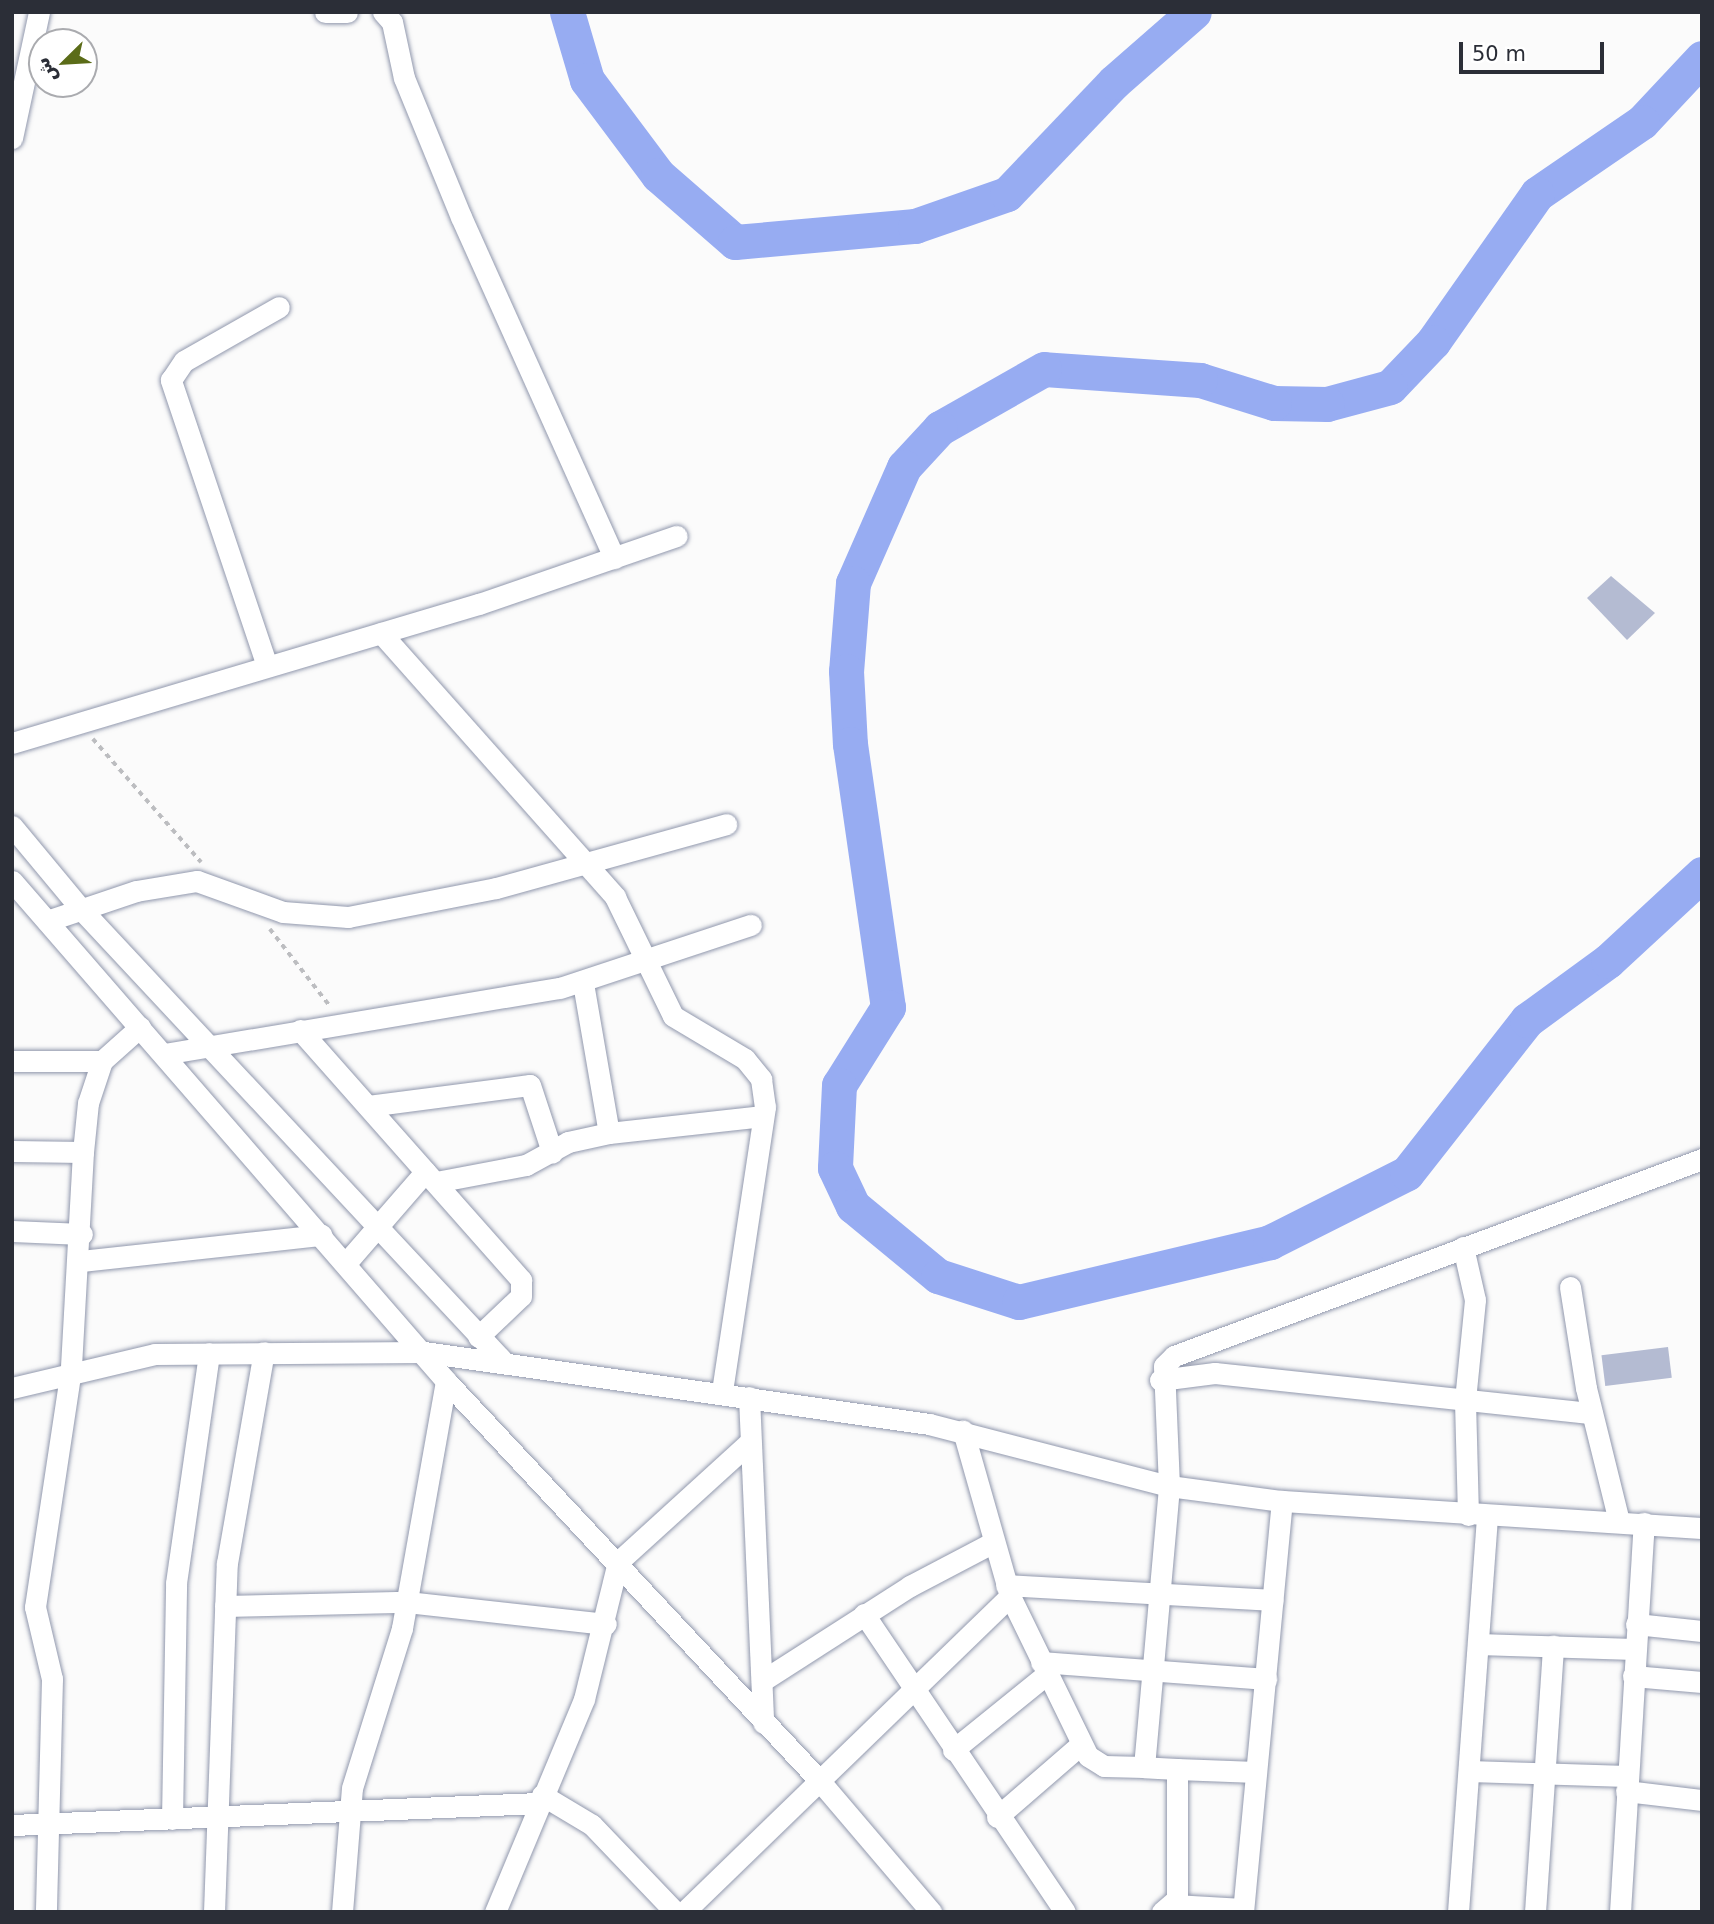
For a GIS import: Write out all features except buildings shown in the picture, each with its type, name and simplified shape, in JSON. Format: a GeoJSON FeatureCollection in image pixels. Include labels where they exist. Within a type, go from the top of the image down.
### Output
{"type":"FeatureCollection","features":[{"type":"Feature","properties":{"kind":"street"},"geometry":{"type":"LineString","coordinates":[[12,138],[39,12]]}},
{"type":"Feature","properties":{"kind":"street"},"geometry":{"type":"LineString","coordinates":[[325,12],[347,12]]}},
{"type":"Feature","properties":{"kind":"street"},"geometry":{"type":"LineString","coordinates":[[383,12],[392,22],[404,78],[461,217],[614,558]]}},
{"type":"Feature","properties":{"kind":"street"},"geometry":{"type":"LineString","coordinates":[[267,666],[171,380],[184,361],[279,307]]}},
{"type":"Feature","properties":{"kind":"street"},"geometry":{"type":"LineString","coordinates":[[12,743],[78,721],[381,633],[677,536]]}},
{"type":"Feature","properties":{"kind":"street"},"geometry":{"type":"LineString","coordinates":[[381,633],[615,897],[673,1016],[757,1072],[763,1116],[722,1393]]}},
{"type":"Feature","properties":{"kind":"street"},"geometry":{"type":"LineString","coordinates":[[47,921],[80,908],[173,884],[220,885],[311,918],[348,917],[585,866],[726,824]]}},
{"type":"Feature","properties":{"kind":"street"},"geometry":{"type":"LineString","coordinates":[[12,826],[80,908],[502,1360]]}},
{"type":"Feature","properties":{"kind":"street"},"geometry":{"type":"LineString","coordinates":[[12,881],[424,1352],[446,1381],[618,1562],[818,1780],[931,1912]]}},
{"type":"Feature","properties":{"kind":"street"},"geometry":{"type":"LineString","coordinates":[[164,1054],[583,983],[751,925]]}},
{"type":"Feature","properties":{"kind":"street"},"geometry":{"type":"LineString","coordinates":[[583,983],[608,1133]]}},
{"type":"Feature","properties":{"kind":"street"},"geometry":{"type":"LineString","coordinates":[[46,1912],[52,1679],[35,1607],[71,1369],[81,1261],[83,1152],[88,1103],[102,1061],[141,1027]]}},
{"type":"Feature","properties":{"kind":"street"},"geometry":{"type":"LineString","coordinates":[[300,1030],[431,1177],[524,1287],[478,1337]]}},
{"type":"Feature","properties":{"kind":"street"},"geometry":{"type":"LineString","coordinates":[[12,1061],[102,1061]]}},
{"type":"Feature","properties":{"kind":"street"},"geometry":{"type":"LineString","coordinates":[[368,1107],[530,1085],[552,1152]]}},
{"type":"Feature","properties":{"kind":"street"},"geometry":{"type":"LineString","coordinates":[[346,1263],[377,1227],[431,1177],[526,1166],[552,1152],[608,1133],[763,1116]]}},
{"type":"Feature","properties":{"kind":"street"},"geometry":{"type":"LineString","coordinates":[[12,1152],[83,1152]]}},
{"type":"Feature","properties":{"kind":"street"},"geometry":{"type":"LineString","coordinates":[[1144,1767],[1163,1592],[1169,1486],[1160,1380],[1174,1356],[1702,1159]]}},
{"type":"Feature","properties":{"kind":"street"},"geometry":{"type":"LineString","coordinates":[[12,1231],[82,1234]]}},
{"type":"Feature","properties":{"kind":"street"},"geometry":{"type":"LineString","coordinates":[[81,1261],[322,1235]]}},
{"type":"Feature","properties":{"kind":"street"},"geometry":{"type":"LineString","coordinates":[[1458,1912],[1478,1644],[1478,1515],[1465,1401],[1475,1300],[1463,1247]]}},
{"type":"Feature","properties":{"kind":"street"},"geometry":{"type":"LineString","coordinates":[[1570,1287],[1592,1413],[1619,1521]]}},
{"type":"Feature","properties":{"kind":"street"},"geometry":{"type":"LineString","coordinates":[[214,1912],[220,1816],[225,1606],[236,1501],[264,1352]]}},
{"type":"Feature","properties":{"kind":"street"},"geometry":{"type":"LineString","coordinates":[[12,1388],[71,1369],[155,1354],[424,1352],[502,1360],[963,1431],[1169,1486],[1282,1501],[1702,1528]]}},
{"type":"Feature","properties":{"kind":"street"},"geometry":{"type":"LineString","coordinates":[[172,1819],[176,1583],[209,1353]]}},
{"type":"Feature","properties":{"kind":"street"},"geometry":{"type":"LineString","coordinates":[[1160,1380],[1215,1373],[1592,1413]]}},
{"type":"Feature","properties":{"kind":"street"},"geometry":{"type":"LineString","coordinates":[[342,1912],[349,1808],[407,1602],[446,1381]]}},
{"type":"Feature","properties":{"kind":"street"},"geometry":{"type":"LineString","coordinates":[[749,1397],[763,1723]]}},
{"type":"Feature","properties":{"kind":"street"},"geometry":{"type":"LineString","coordinates":[[963,1431],[992,1543],[1008,1590],[1080,1745],[1104,1766],[1256,1772]]}},
{"type":"Feature","properties":{"kind":"street"},"geometry":{"type":"LineString","coordinates":[[495,1912],[584,1699],[606,1624],[618,1562],[750,1442]]}},
{"type":"Feature","properties":{"kind":"street"},"geometry":{"type":"LineString","coordinates":[[1177,1769],[1168,1908],[1243,1910],[1282,1501]]}},
{"type":"Feature","properties":{"kind":"street"},"geometry":{"type":"LineString","coordinates":[[1620,1912],[1634,1649],[1644,1523]]}},
{"type":"Feature","properties":{"kind":"street"},"geometry":{"type":"LineString","coordinates":[[762,1681],[864,1614],[992,1543]]}},
{"type":"Feature","properties":{"kind":"street"},"geometry":{"type":"LineString","coordinates":[[684,1912],[912,1689],[1008,1590],[1163,1592],[1273,1600]]}},
{"type":"Feature","properties":{"kind":"street"},"geometry":{"type":"LineString","coordinates":[[225,1606],[407,1602],[606,1624]]}},
{"type":"Feature","properties":{"kind":"street"},"geometry":{"type":"LineString","coordinates":[[864,1614],[996,1816],[1065,1912]]}},
{"type":"Feature","properties":{"kind":"street"},"geometry":{"type":"LineString","coordinates":[[1636,1624],[1702,1631]]}},
{"type":"Feature","properties":{"kind":"street"},"geometry":{"type":"LineString","coordinates":[[1478,1644],[1634,1649]]}},
{"type":"Feature","properties":{"kind":"street"},"geometry":{"type":"LineString","coordinates":[[1535,1912],[1553,1646]]}},
{"type":"Feature","properties":{"kind":"street"},"geometry":{"type":"LineString","coordinates":[[953,1750],[1044,1668],[1155,1671],[1266,1679]]}},
{"type":"Feature","properties":{"kind":"street"},"geometry":{"type":"LineString","coordinates":[[1633,1676],[1702,1682]]}},
{"type":"Feature","properties":{"kind":"street"},"geometry":{"type":"LineString","coordinates":[[996,1816],[1080,1745]]}},
{"type":"Feature","properties":{"kind":"street"},"geometry":{"type":"LineString","coordinates":[[1469,1771],[1545,1773],[1627,1784],[1702,1800]]}},
{"type":"Feature","properties":{"kind":"street"},"geometry":{"type":"LineString","coordinates":[[12,1825],[541,1799],[592,1825],[675,1912]]}},
{"type":"Feature","properties":{"kind":"path"},"geometry":{"type":"LineString","coordinates":[[78,721],[220,885]]}},
{"type":"Feature","properties":{"kind":"path"},"geometry":{"type":"LineString","coordinates":[[244,895],[344,1024]]}},
{"type":"Feature","properties":{"kind":"waterway"},"geometry":{"type":"LineString","coordinates":[[567,12],[587,80],[658,175],[735,242],[915,226],[1007,194],[1114,82],[1194,12]]}},
{"type":"Feature","properties":{"kind":"waterway"},"geometry":{"type":"LineString","coordinates":[[1702,58],[1642,122],[1537,194],[1433,342],[1390,387],[1327,404],[1274,403],[1200,380],[1044,369],[940,428],[904,467],[853,583],[846,671],[850,744],[888,1007],[839,1085],[835,1168],[853,1206],[938,1276],[1019,1302],[1270,1242],[1407,1173],[1527,1020],[1608,961],[1702,874]]}}]}
